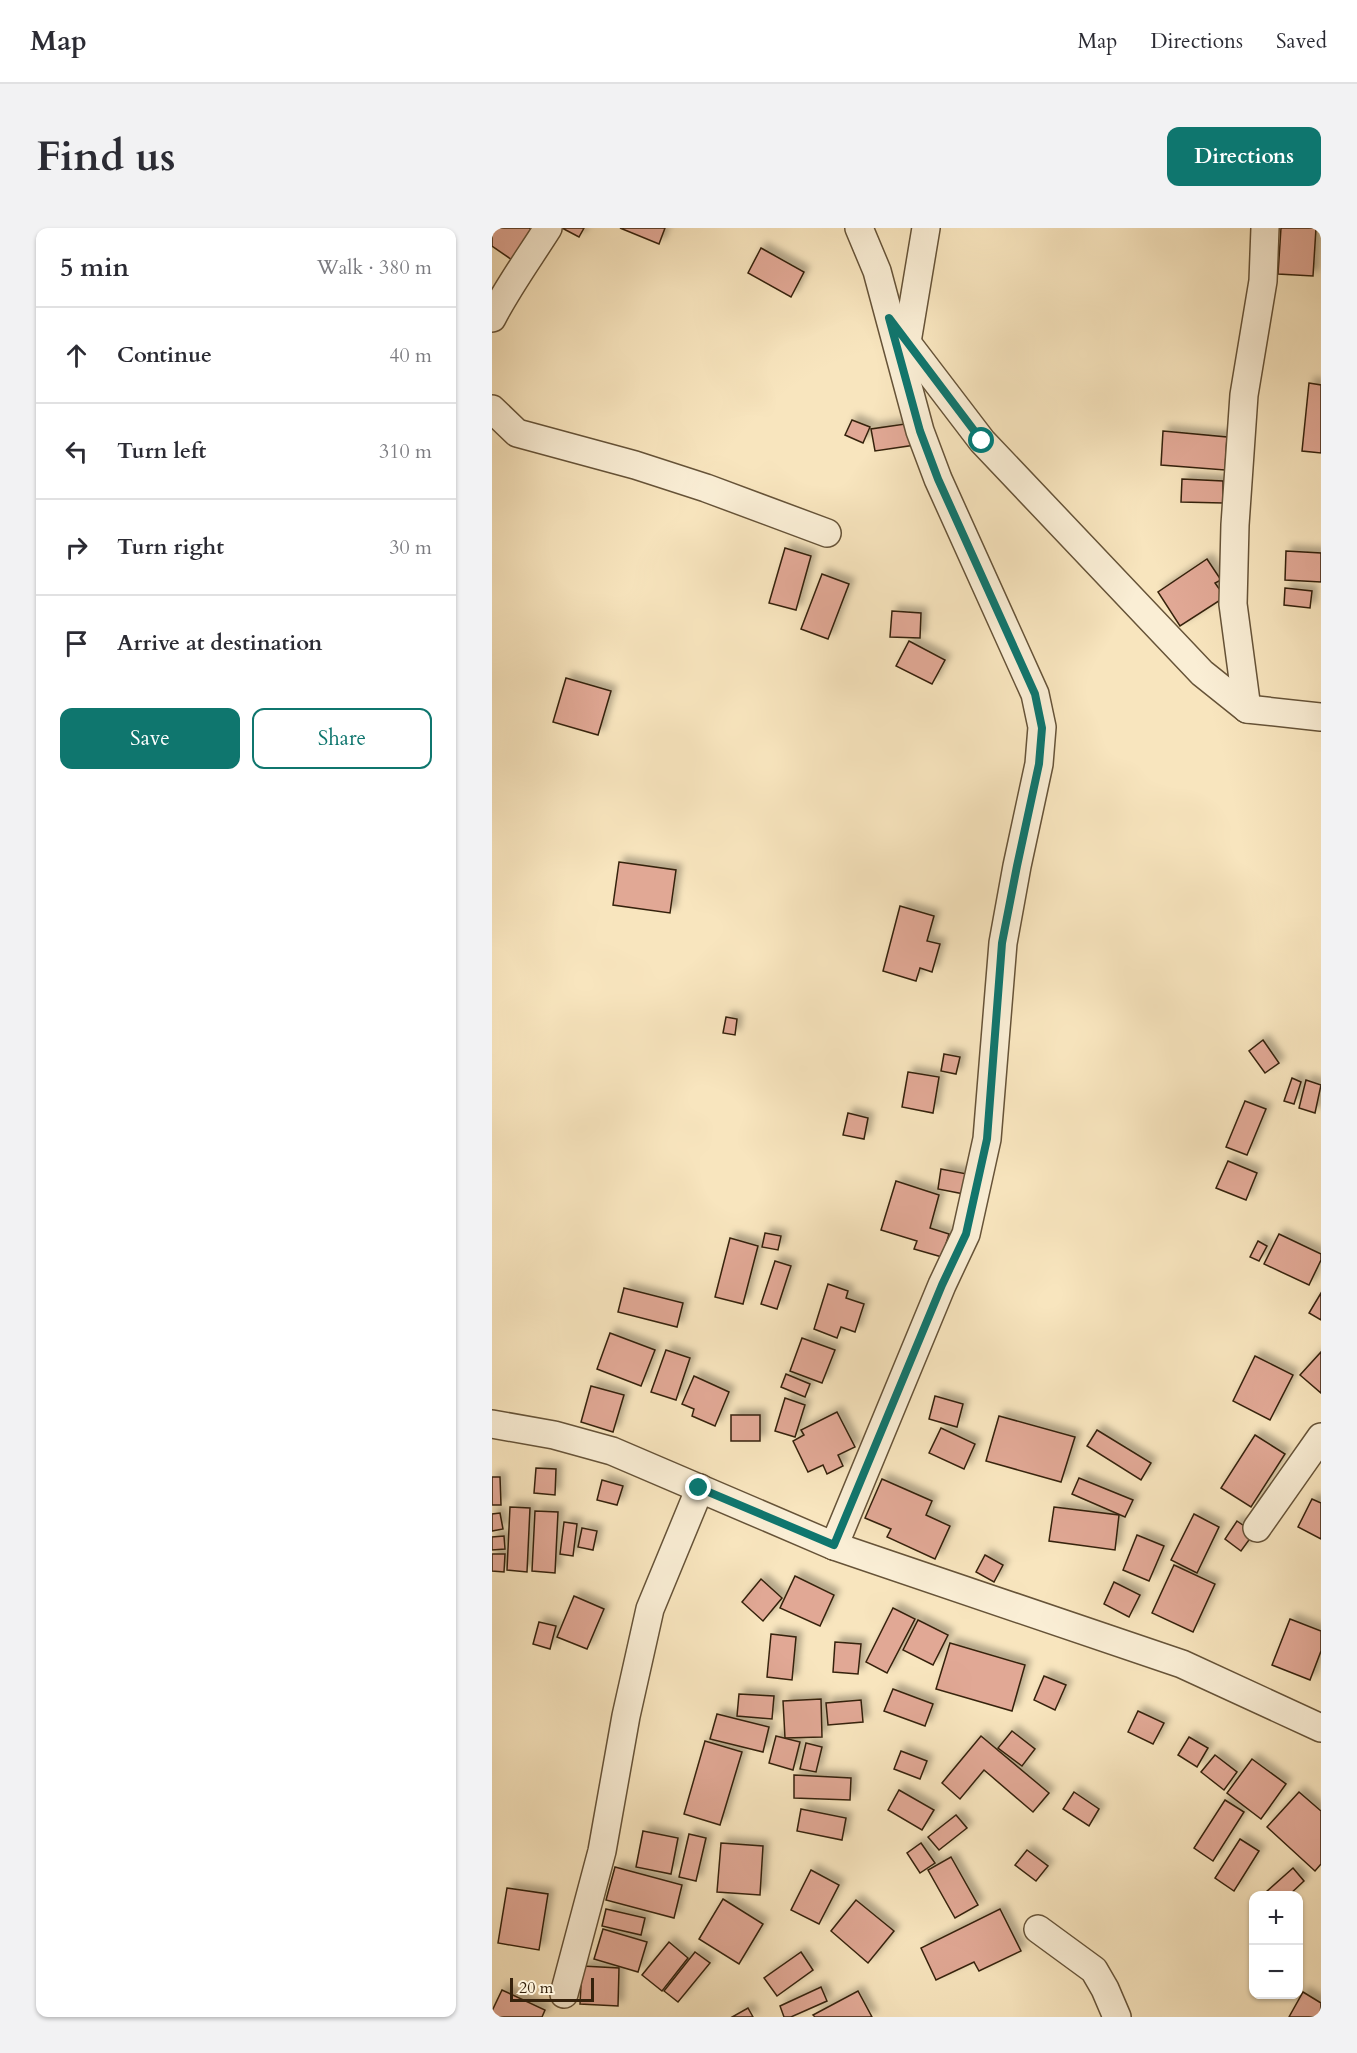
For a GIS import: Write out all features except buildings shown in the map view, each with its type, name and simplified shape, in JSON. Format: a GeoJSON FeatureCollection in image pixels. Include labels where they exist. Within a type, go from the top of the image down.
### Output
{"type":"FeatureCollection","features":[{"type":"Feature","properties":{"kind":"street"},"geometry":{"type":"LineString","coordinates":[[492,318],[506,291],[548,228]]}},
{"type":"Feature","properties":{"kind":"street"},"geometry":{"type":"LineString","coordinates":[[834,1545],[942,1285],[966,1234],[987,1139],[1002,943],[1039,764],[1042,728],[1035,694],[938,479],[920,431],[877,271],[859,228]]}},
{"type":"Feature","properties":{"kind":"street"},"geometry":{"type":"LineString","coordinates":[[907,342],[926,228]]}},
{"type":"Feature","properties":{"kind":"street"},"geometry":{"type":"LineString","coordinates":[[1246,709],[1233,604],[1235,525],[1244,395],[1263,281],[1266,228]]}},
{"type":"Feature","properties":{"kind":"street"},"geometry":{"type":"LineString","coordinates":[[889,318],[982,441],[1202,673],[1246,709],[1321,717]]}},
{"type":"Feature","properties":{"kind":"street"},"geometry":{"type":"LineString","coordinates":[[492,409],[517,433],[635,465],[706,488],[827,533]]}},
{"type":"Feature","properties":{"kind":"street"},"geometry":{"type":"LineString","coordinates":[[492,1424],[554,1435],[612,1451],[834,1545],[1182,1664],[1321,1728]]}},
{"type":"Feature","properties":{"kind":"street"},"geometry":{"type":"LineString","coordinates":[[1257,1528],[1321,1437]]}},
{"type":"Feature","properties":{"kind":"street"},"geometry":{"type":"LineString","coordinates":[[564,1994],[602,1851],[626,1716],[650,1609],[699,1488]]}},
{"type":"Feature","properties":{"kind":"street"},"geometry":{"type":"LineString","coordinates":[[1038,1929],[1094,1970],[1117,2017]]}},
{"type":"Feature","properties":{"kind":"route"},"geometry":{"type":"LineString","coordinates":[[699,1488],[834,1545],[942,1285],[966,1234],[987,1139],[1002,943],[1039,764],[1042,728],[1035,694],[938,479],[920,431],[889,318],[982,441]]}}]}
